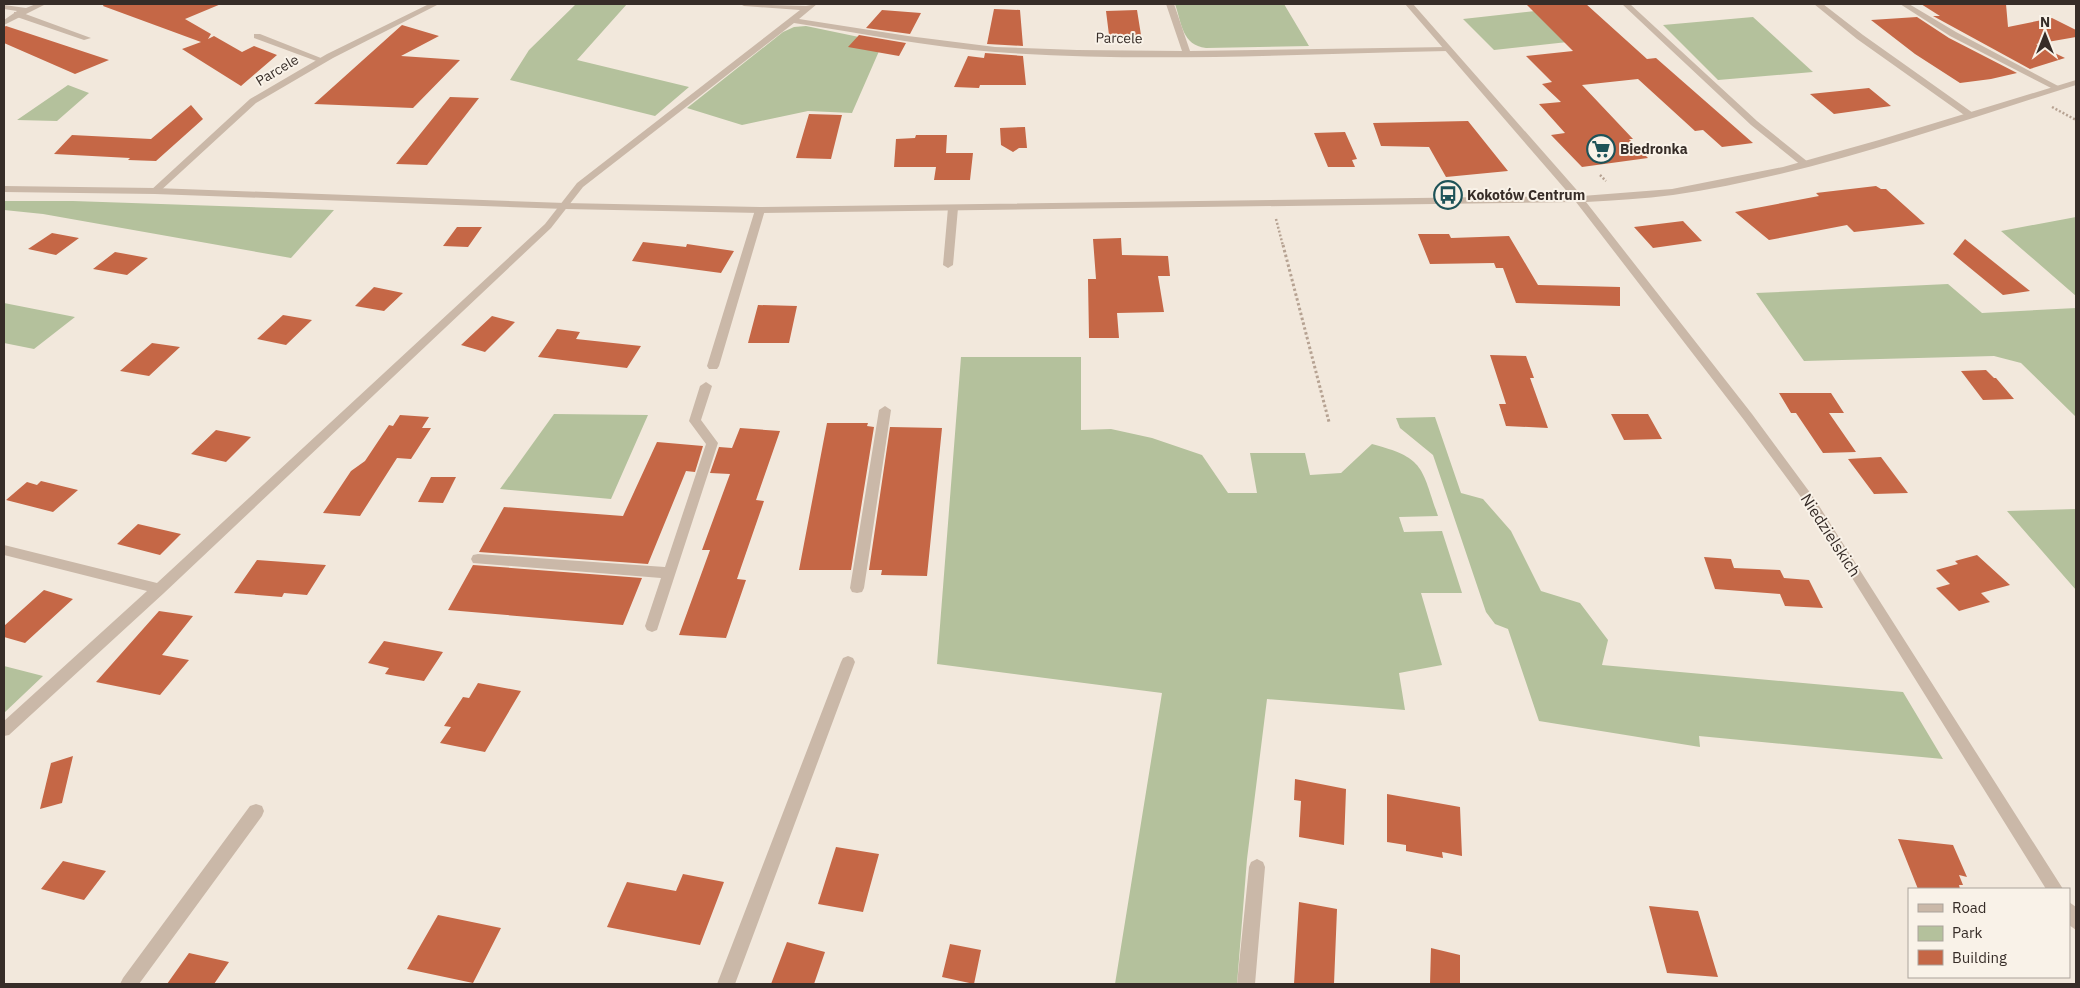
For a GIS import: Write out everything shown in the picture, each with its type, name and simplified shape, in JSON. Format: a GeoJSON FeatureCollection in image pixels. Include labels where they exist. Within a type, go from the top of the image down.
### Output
{"type":"FeatureCollection","features":[{"type":"Feature","properties":{"kind":"street"},"geometry":{"type":"LineString","coordinates":[[4,23],[21,12],[42,4]]}},
{"type":"Feature","properties":{"kind":"street","name":"Parcele"},"geometry":{"type":"LineString","coordinates":[[155,191],[253,101],[322,60],[435,4]]}},
{"type":"Feature","properties":{"kind":"street"},"geometry":{"type":"LineString","coordinates":[[744,4],[810,6]]}},
{"type":"Feature","properties":{"kind":"street"},"geometry":{"type":"LineString","coordinates":[[1170,4],[1187,53]]}},
{"type":"Feature","properties":{"kind":"street","name":"Niedzielskich"},"geometry":{"type":"LineString","coordinates":[[1409,4],[1579,199],[1748,417],[1810,501],[2055,888]]}},
{"type":"Feature","properties":{"kind":"street"},"geometry":{"type":"LineString","coordinates":[[1626,4],[1754,124],[1805,164]]}},
{"type":"Feature","properties":{"kind":"street"},"geometry":{"type":"LineString","coordinates":[[1818,4],[1860,37],[1970,116]]}},
{"type":"Feature","properties":{"kind":"street"},"geometry":{"type":"LineString","coordinates":[[1904,4],[1953,34],[2058,88]]}},
{"type":"Feature","properties":{"kind":"street"},"geometry":{"type":"LineString","coordinates":[[4,730],[541,232],[566,206],[580,185],[810,6]]}},
{"type":"Feature","properties":{"kind":"street"},"geometry":{"type":"LineString","coordinates":[[4,7],[87,38]]}},
{"type":"Feature","properties":{"kind":"street","name":"Parcele"},"geometry":{"type":"LineString","coordinates":[[792,20],[912,40],[1023,51],[1187,53],[1448,49]]}},
{"type":"Feature","properties":{"kind":"street"},"geometry":{"type":"LineString","coordinates":[[257,36],[322,60]]}},
{"type":"Feature","properties":{"kind":"street"},"geometry":{"type":"LineString","coordinates":[[4,189],[155,191],[566,206],[760,210],[1579,199],[1684,190],[1805,164],[1970,116],[2076,82]]}},
{"type":"Feature","properties":{"kind":"street"},"geometry":{"type":"LineString","coordinates":[[948,265],[953,208]]}},
{"type":"Feature","properties":{"kind":"street"},"geometry":{"type":"LineString","coordinates":[[713,366],[760,210]]}},
{"type":"Feature","properties":{"kind":"street"},"geometry":{"type":"LineString","coordinates":[[652,626],[712,443],[695,421],[706,386]]}},
{"type":"Feature","properties":{"kind":"street"},"geometry":{"type":"LineString","coordinates":[[857,588],[885,410]]}},
{"type":"Feature","properties":{"kind":"street"},"geometry":{"type":"LineString","coordinates":[[4,550],[159,588]]}},
{"type":"Feature","properties":{"kind":"street"},"geometry":{"type":"LineString","coordinates":[[478,559],[669,573]]}},
{"type":"Feature","properties":{"kind":"street"},"geometry":{"type":"LineString","coordinates":[[726,984],[848,662]]}},
{"type":"Feature","properties":{"kind":"street"},"geometry":{"type":"LineString","coordinates":[[129,984],[256,811]]}},
{"type":"Feature","properties":{"kind":"street"},"geometry":{"type":"LineString","coordinates":[[1246,984],[1257,867]]}},
{"type":"Feature","properties":{"kind":"path"},"geometry":{"type":"LineString","coordinates":[[1272,204],[1329,422]]}},
{"type":"Feature","properties":{"kind":"green space"},"geometry":{"type":"Polygon","coordinates":[[[576,4],[627,4],[577,60],[689,87],[655,116],[510,80],[529,50],[576,4]]]}},
{"type":"Feature","properties":{"kind":"green space"},"geometry":{"type":"Polygon","coordinates":[[[1175,4],[1284,4],[1309,46],[1206,48],[1198,46],[1187,38],[1175,4]]]}},
{"type":"Feature","properties":{"kind":"green space"},"geometry":{"type":"Polygon","coordinates":[[[1553,9],[1586,40],[1494,50],[1463,19],[1553,9]]]}},
{"type":"Feature","properties":{"kind":"green space"},"geometry":{"type":"Polygon","coordinates":[[[1753,17],[1813,72],[1718,80],[1663,25],[1753,17]]]}},
{"type":"Feature","properties":{"kind":"green space"},"geometry":{"type":"Polygon","coordinates":[[[806,26],[883,42],[852,113],[808,111],[742,125],[687,108],[783,32],[794,27],[806,26]]]}},
{"type":"Feature","properties":{"kind":"green space"},"geometry":{"type":"Polygon","coordinates":[[[68,85],[89,93],[57,121],[17,120],[68,85]]]}},
{"type":"Feature","properties":{"kind":"green space"},"geometry":{"type":"Polygon","coordinates":[[[4,201],[73,201],[334,210],[291,258],[43,214],[4,210],[4,201]]]}},
{"type":"Feature","properties":{"kind":"green space"},"geometry":{"type":"Polygon","coordinates":[[[2076,217],[2076,296],[2001,231],[2076,217]]]}},
{"type":"Feature","properties":{"kind":"green space"},"geometry":{"type":"Polygon","coordinates":[[[1948,284],[1982,313],[2076,308],[2076,417],[2021,363],[1994,356],[1804,361],[1756,293],[1948,284]]]}},
{"type":"Feature","properties":{"kind":"green space"},"geometry":{"type":"Polygon","coordinates":[[[4,303],[75,317],[34,349],[4,343],[4,303]]]}},
{"type":"Feature","properties":{"kind":"green space"},"geometry":{"type":"Polygon","coordinates":[[[961,357],[1081,357],[1081,430],[1111,429],[1152,438],[1202,455],[1228,493],[1257,493],[1250,453],[1305,453],[1310,475],[1341,473],[1372,444],[1402,454],[1412,460],[1424,475],[1438,516],[1399,517],[1404,532],[1442,531],[1462,593],[1421,593],[1442,665],[1399,673],[1405,710],[1267,699],[1247,859],[1237,984],[1115,984],[1162,693],[937,664],[961,357]]]}},
{"type":"Feature","properties":{"kind":"green space"},"geometry":{"type":"Polygon","coordinates":[[[554,414],[648,415],[611,499],[500,489],[554,414]]]}},
{"type":"Feature","properties":{"kind":"green space"},"geometry":{"type":"Polygon","coordinates":[[[1435,417],[1461,493],[1483,499],[1511,531],[1541,591],[1580,603],[1608,640],[1602,665],[1903,692],[1943,759],[1699,736],[1700,747],[1539,721],[1508,629],[1495,624],[1486,612],[1433,455],[1400,428],[1396,418],[1435,417]]]}},
{"type":"Feature","properties":{"kind":"green space"},"geometry":{"type":"Polygon","coordinates":[[[2076,509],[2076,590],[2007,511],[2076,509]]]}},
{"type":"Feature","properties":{"kind":"green space"},"geometry":{"type":"Polygon","coordinates":[[[4,666],[43,676],[4,713],[4,666]]]}},
{"type":"Feature","properties":{"kind":"building"},"geometry":{"type":"Polygon","coordinates":[[[104,4],[221,4],[185,19],[211,34],[208,39],[214,36],[242,52],[254,46],[277,55],[241,86],[182,49],[201,42],[103,6],[104,4]]]}},
{"type":"Feature","properties":{"kind":"building"},"geometry":{"type":"Polygon","coordinates":[[[1526,4],[1586,4],[1647,59],[1656,58],[1753,143],[1722,147],[1703,130],[1695,131],[1638,79],[1582,85],[1633,139],[1629,139],[1648,158],[1582,167],[1551,135],[1565,133],[1539,104],[1561,102],[1542,84],[1552,82],[1526,56],[1573,51],[1526,4]]]}},
{"type":"Feature","properties":{"kind":"building"},"geometry":{"type":"Polygon","coordinates":[[[1921,4],[2006,4],[2008,27],[2052,18],[2076,30],[2076,37],[2036,44],[2065,58],[2030,69],[1933,16],[1940,16],[1921,4]]]}},
{"type":"Feature","properties":{"kind":"building"},"geometry":{"type":"Polygon","coordinates":[[[994,9],[1020,10],[1023,46],[987,44],[994,9]]]}},
{"type":"Feature","properties":{"kind":"building"},"geometry":{"type":"Polygon","coordinates":[[[882,10],[921,13],[910,34],[866,28],[882,10]]]}},
{"type":"Feature","properties":{"kind":"building"},"geometry":{"type":"Polygon","coordinates":[[[1137,10],[1141,35],[1109,35],[1106,11],[1137,10]]]}},
{"type":"Feature","properties":{"kind":"building"},"geometry":{"type":"Polygon","coordinates":[[[1917,17],[1949,38],[2017,73],[1960,83],[1915,54],[1871,20],[1917,17]]]}},
{"type":"Feature","properties":{"kind":"building"},"geometry":{"type":"Polygon","coordinates":[[[402,25],[439,36],[401,56],[460,60],[413,108],[314,104],[402,25]]]}},
{"type":"Feature","properties":{"kind":"building"},"geometry":{"type":"Polygon","coordinates":[[[6,26],[109,60],[75,74],[4,43],[4,27],[6,26]]]}},
{"type":"Feature","properties":{"kind":"building"},"geometry":{"type":"Polygon","coordinates":[[[859,35],[906,43],[899,56],[848,47],[859,35]]]}},
{"type":"Feature","properties":{"kind":"building"},"geometry":{"type":"Polygon","coordinates":[[[985,53],[1023,56],[1026,85],[980,85],[979,88],[954,87],[968,56],[984,58],[985,53]]]}},
{"type":"Feature","properties":{"kind":"building"},"geometry":{"type":"Polygon","coordinates":[[[1869,88],[1891,106],[1834,114],[1810,94],[1869,88]]]}},
{"type":"Feature","properties":{"kind":"building"},"geometry":{"type":"Polygon","coordinates":[[[450,97],[479,98],[427,165],[396,164],[450,97]]]}},
{"type":"Feature","properties":{"kind":"building"},"geometry":{"type":"Polygon","coordinates":[[[191,105],[203,119],[156,161],[54,154],[72,135],[151,139],[191,105]]]}},
{"type":"Feature","properties":{"kind":"building"},"geometry":{"type":"Polygon","coordinates":[[[809,114],[842,115],[831,159],[796,158],[809,114]]]}},
{"type":"Feature","properties":{"kind":"building"},"geometry":{"type":"Polygon","coordinates":[[[1468,121],[1508,171],[1446,177],[1429,147],[1381,146],[1373,123],[1468,121]]]}},
{"type":"Feature","properties":{"kind":"building"},"geometry":{"type":"Polygon","coordinates":[[[1025,127],[1027,148],[1019,148],[1013,152],[1001,145],[1000,128],[1025,127]]]}},
{"type":"Feature","properties":{"kind":"building"},"geometry":{"type":"Polygon","coordinates":[[[1345,132],[1357,159],[1352,160],[1355,167],[1328,167],[1314,133],[1345,132]]]}},
{"type":"Feature","properties":{"kind":"building"},"geometry":{"type":"Polygon","coordinates":[[[916,135],[947,135],[946,153],[973,153],[970,180],[934,180],[936,167],[894,167],[896,139],[915,138],[916,135]]]}},
{"type":"Feature","properties":{"kind":"building"},"geometry":{"type":"Polygon","coordinates":[[[1876,186],[1886,189],[1925,224],[1854,232],[1847,225],[1769,240],[1735,212],[1819,196],[1816,193],[1876,186]]]}},
{"type":"Feature","properties":{"kind":"building"},"geometry":{"type":"Polygon","coordinates":[[[1683,221],[1702,241],[1653,248],[1634,227],[1683,221]]]}},
{"type":"Feature","properties":{"kind":"building"},"geometry":{"type":"Polygon","coordinates":[[[457,227],[482,227],[468,247],[443,246],[457,227]]]}},
{"type":"Feature","properties":{"kind":"building"},"geometry":{"type":"Polygon","coordinates":[[[52,233],[79,238],[56,255],[28,249],[52,233]]]}},
{"type":"Feature","properties":{"kind":"building"},"geometry":{"type":"Polygon","coordinates":[[[1418,234],[1449,234],[1451,238],[1509,236],[1538,285],[1620,287],[1620,306],[1516,303],[1503,268],[1496,268],[1494,263],[1430,264],[1418,234]]]}},
{"type":"Feature","properties":{"kind":"building"},"geometry":{"type":"Polygon","coordinates":[[[1121,238],[1122,255],[1168,256],[1170,276],[1158,276],[1164,312],[1117,313],[1119,338],[1089,338],[1088,279],[1096,279],[1093,239],[1121,238]]]}},
{"type":"Feature","properties":{"kind":"building"},"geometry":{"type":"Polygon","coordinates":[[[1965,239],[2030,291],[2003,295],[1953,254],[1965,239]]]}},
{"type":"Feature","properties":{"kind":"building"},"geometry":{"type":"Polygon","coordinates":[[[643,242],[686,247],[687,244],[734,251],[721,273],[632,261],[643,242]]]}},
{"type":"Feature","properties":{"kind":"building"},"geometry":{"type":"Polygon","coordinates":[[[115,252],[148,258],[127,275],[93,269],[115,252]]]}},
{"type":"Feature","properties":{"kind":"building"},"geometry":{"type":"Polygon","coordinates":[[[374,287],[403,293],[384,311],[355,306],[374,287]]]}},
{"type":"Feature","properties":{"kind":"building"},"geometry":{"type":"Polygon","coordinates":[[[758,305],[797,306],[789,343],[748,343],[758,305]]]}},
{"type":"Feature","properties":{"kind":"building"},"geometry":{"type":"Polygon","coordinates":[[[283,315],[312,320],[286,345],[257,339],[283,315]]]}},
{"type":"Feature","properties":{"kind":"building"},"geometry":{"type":"Polygon","coordinates":[[[492,316],[515,322],[485,352],[461,345],[492,316]]]}},
{"type":"Feature","properties":{"kind":"building"},"geometry":{"type":"Polygon","coordinates":[[[557,329],[580,332],[576,339],[641,346],[627,368],[538,357],[557,329]]]}},
{"type":"Feature","properties":{"kind":"building"},"geometry":{"type":"Polygon","coordinates":[[[152,343],[180,347],[149,376],[120,371],[152,343]]]}},
{"type":"Feature","properties":{"kind":"building"},"geometry":{"type":"Polygon","coordinates":[[[1490,355],[1526,356],[1534,378],[1530,378],[1548,428],[1506,426],[1499,404],[1506,404],[1490,355]]]}},
{"type":"Feature","properties":{"kind":"building"},"geometry":{"type":"Polygon","coordinates":[[[1986,370],[1996,378],[2014,399],[1983,400],[1961,371],[1986,370]]]}},
{"type":"Feature","properties":{"kind":"building"},"geometry":{"type":"Polygon","coordinates":[[[1779,393],[1831,393],[1844,413],[1829,413],[1856,452],[1823,453],[1796,413],[1791,413],[1779,393]]]}},
{"type":"Feature","properties":{"kind":"building"},"geometry":{"type":"Polygon","coordinates":[[[1611,414],[1648,414],[1662,439],[1624,440],[1611,414]]]}},
{"type":"Feature","properties":{"kind":"building"},"geometry":{"type":"Polygon","coordinates":[[[400,415],[429,417],[422,428],[431,428],[411,459],[397,458],[360,516],[323,513],[351,471],[365,461],[389,425],[393,426],[400,415]]]}},
{"type":"Feature","properties":{"kind":"building"},"geometry":{"type":"Polygon","coordinates":[[[827,423],[868,423],[867,426],[874,427],[851,570],[799,570],[827,423]]]}},
{"type":"Feature","properties":{"kind":"building"},"geometry":{"type":"Polygon","coordinates":[[[890,427],[942,428],[927,576],[881,575],[882,570],[869,570],[890,427]]]}},
{"type":"Feature","properties":{"kind":"building"},"geometry":{"type":"Polygon","coordinates":[[[740,428],[780,431],[756,500],[764,501],[737,579],[746,580],[726,638],[679,635],[710,550],[702,550],[730,474],[710,473],[719,447],[732,448],[740,428]]]}},
{"type":"Feature","properties":{"kind":"building"},"geometry":{"type":"Polygon","coordinates":[[[216,430],[251,437],[226,462],[191,454],[216,430]]]}},
{"type":"Feature","properties":{"kind":"building"},"geometry":{"type":"Polygon","coordinates":[[[657,442],[703,446],[695,472],[686,471],[648,564],[479,552],[504,507],[623,516],[657,442]]]}},
{"type":"Feature","properties":{"kind":"building"},"geometry":{"type":"Polygon","coordinates":[[[1881,457],[1908,493],[1874,494],[1848,459],[1881,457]]]}},
{"type":"Feature","properties":{"kind":"building"},"geometry":{"type":"Polygon","coordinates":[[[431,477],[456,477],[443,503],[418,502],[431,477]]]}},
{"type":"Feature","properties":{"kind":"building"},"geometry":{"type":"Polygon","coordinates":[[[41,481],[78,490],[53,512],[6,500],[27,482],[37,485],[41,481]]]}},
{"type":"Feature","properties":{"kind":"building"},"geometry":{"type":"Polygon","coordinates":[[[138,524],[181,534],[160,555],[117,544],[138,524]]]}},
{"type":"Feature","properties":{"kind":"building"},"geometry":{"type":"Polygon","coordinates":[[[1977,555],[2010,585],[1981,593],[1990,602],[1959,611],[1936,588],[1950,584],[1936,570],[1958,564],[1955,561],[1977,555]]]}},
{"type":"Feature","properties":{"kind":"building"},"geometry":{"type":"Polygon","coordinates":[[[1704,557],[1731,559],[1734,568],[1780,570],[1784,578],[1809,580],[1823,608],[1785,606],[1780,594],[1715,589],[1704,557]]]}},
{"type":"Feature","properties":{"kind":"building"},"geometry":{"type":"Polygon","coordinates":[[[257,560],[326,565],[307,595],[284,593],[282,597],[234,593],[257,560]]]}},
{"type":"Feature","properties":{"kind":"building"},"geometry":{"type":"Polygon","coordinates":[[[473,565],[642,578],[623,625],[448,610],[473,565]]]}},
{"type":"Feature","properties":{"kind":"building"},"geometry":{"type":"Polygon","coordinates":[[[44,590],[73,599],[25,643],[4,637],[4,626],[44,590]]]}},
{"type":"Feature","properties":{"kind":"building"},"geometry":{"type":"Polygon","coordinates":[[[159,611],[193,616],[162,655],[189,660],[160,695],[96,682],[159,611]]]}},
{"type":"Feature","properties":{"kind":"building"},"geometry":{"type":"Polygon","coordinates":[[[384,641],[443,652],[424,681],[385,674],[389,668],[368,663],[384,641]]]}},
{"type":"Feature","properties":{"kind":"building"},"geometry":{"type":"Polygon","coordinates":[[[478,683],[521,691],[485,752],[440,743],[451,727],[444,726],[463,697],[469,698],[478,683]]]}},
{"type":"Feature","properties":{"kind":"building"},"geometry":{"type":"Polygon","coordinates":[[[73,756],[62,803],[40,809],[51,763],[73,756]]]}},
{"type":"Feature","properties":{"kind":"building"},"geometry":{"type":"Polygon","coordinates":[[[1295,779],[1346,789],[1344,845],[1299,837],[1301,801],[1294,800],[1295,779]]]}},
{"type":"Feature","properties":{"kind":"building"},"geometry":{"type":"Polygon","coordinates":[[[1387,794],[1460,807],[1462,856],[1442,852],[1443,858],[1406,851],[1406,845],[1387,842],[1387,794]]]}},
{"type":"Feature","properties":{"kind":"building"},"geometry":{"type":"Polygon","coordinates":[[[1898,839],[1953,845],[1967,877],[1959,875],[1963,885],[1959,885],[1960,888],[1918,888],[1898,839]]]}},
{"type":"Feature","properties":{"kind":"building"},"geometry":{"type":"Polygon","coordinates":[[[836,847],[879,854],[863,912],[818,904],[836,847]]]}},
{"type":"Feature","properties":{"kind":"building"},"geometry":{"type":"Polygon","coordinates":[[[63,861],[106,871],[84,900],[41,889],[63,861]]]}},
{"type":"Feature","properties":{"kind":"building"},"geometry":{"type":"Polygon","coordinates":[[[683,874],[724,882],[700,945],[607,927],[627,882],[676,891],[683,874]]]}},
{"type":"Feature","properties":{"kind":"building"},"geometry":{"type":"Polygon","coordinates":[[[1299,902],[1337,909],[1334,984],[1294,984],[1299,902]]]}},
{"type":"Feature","properties":{"kind":"building"},"geometry":{"type":"Polygon","coordinates":[[[1649,906],[1698,911],[1718,977],[1667,973],[1649,906]]]}},
{"type":"Feature","properties":{"kind":"building"},"geometry":{"type":"Polygon","coordinates":[[[438,915],[501,928],[473,983],[407,969],[438,915]]]}},
{"type":"Feature","properties":{"kind":"building"},"geometry":{"type":"Polygon","coordinates":[[[787,942],[825,952],[814,984],[771,984],[787,942]]]}},
{"type":"Feature","properties":{"kind":"building"},"geometry":{"type":"Polygon","coordinates":[[[950,944],[981,950],[974,984],[942,977],[950,944]]]}},
{"type":"Feature","properties":{"kind":"building"},"geometry":{"type":"Polygon","coordinates":[[[1431,948],[1460,955],[1460,984],[1430,984],[1431,948]]]}},
{"type":"Feature","properties":{"kind":"building"},"geometry":{"type":"Polygon","coordinates":[[[189,953],[229,962],[214,984],[167,984],[189,953]]]}},
{"type":"Feature","properties":{"kind":"place","name":"Biedronka"},"geometry":{"type":"Point","coordinates":[1601,149]}},
{"type":"Feature","properties":{"kind":"place","name":"Kokotów Centrum"},"geometry":{"type":"Point","coordinates":[1448,195]}}]}
